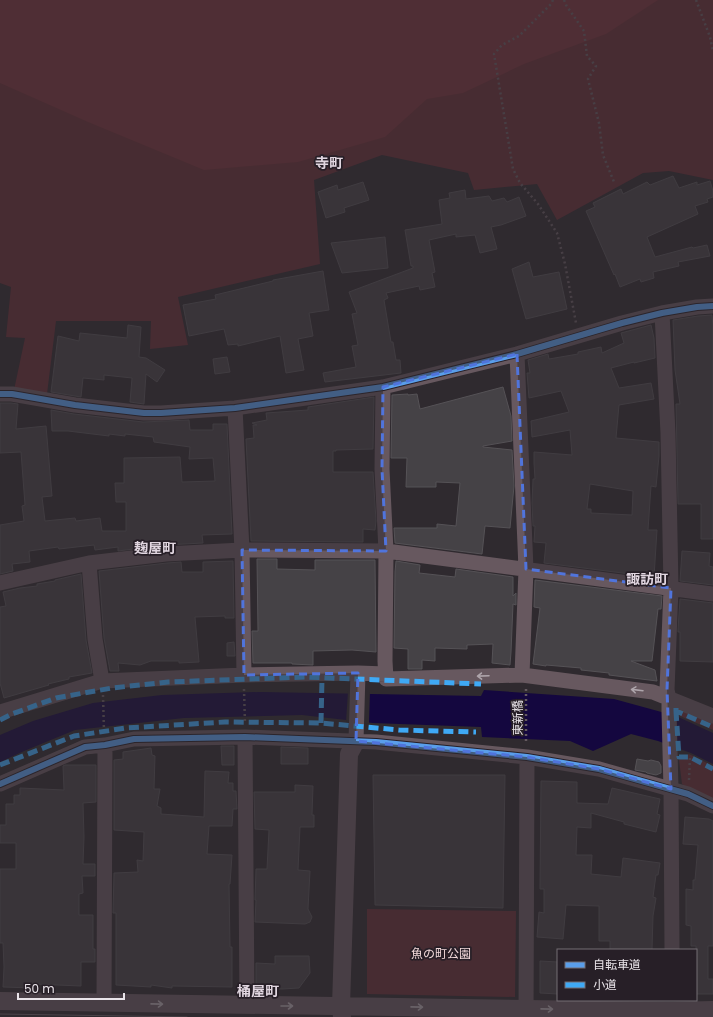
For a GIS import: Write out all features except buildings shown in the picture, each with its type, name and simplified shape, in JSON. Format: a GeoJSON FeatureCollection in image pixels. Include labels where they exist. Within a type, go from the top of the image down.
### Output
{"type":"FeatureCollection","features":[{"type":"Feature","properties":{"kind":"street"},"geometry":{"type":"LineString","coordinates":[[0,394],[12,394],[75,405],[144,413],[235,408],[383,387],[517,354],[622,323],[662,313],[713,306]]}},
{"type":"Feature","properties":{"kind":"street"},"geometry":{"type":"LineString","coordinates":[[662,313],[668,433],[671,588],[667,690],[669,705],[671,789],[672,949]]}},
{"type":"Feature","properties":{"kind":"street"},"geometry":{"type":"LineString","coordinates":[[517,354],[526,569],[522,675]]}},
{"type":"Feature","properties":{"kind":"street"},"geometry":{"type":"LineString","coordinates":[[383,387],[382,469],[386,551],[386,679],[522,675],[653,692],[669,705],[713,716]]}},
{"type":"Feature","properties":{"kind":"street"},"geometry":{"type":"LineString","coordinates":[[235,408],[242,550],[244,679]]}},
{"type":"Feature","properties":{"kind":"street"},"geometry":{"type":"LineString","coordinates":[[0,583],[89,563],[166,554],[242,550],[386,551],[713,594]]}},
{"type":"Feature","properties":{"kind":"street"},"geometry":{"type":"LineString","coordinates":[[89,563],[95,639],[102,688]]}},
{"type":"Feature","properties":{"kind":"street"},"geometry":{"type":"LineString","coordinates":[[0,712],[102,688],[358,673],[386,674]]}},
{"type":"Feature","properties":{"kind":"street"},"geometry":{"type":"LineString","coordinates":[[341,1011],[349,754],[356,741],[358,673]]}},
{"type":"Feature","properties":{"kind":"street"},"geometry":{"type":"LineString","coordinates":[[245,732],[246,1011]]}},
{"type":"Feature","properties":{"kind":"street"},"geometry":{"type":"LineString","coordinates":[[0,784],[105,739],[134,739],[245,732],[356,741],[527,750],[688,794],[713,806]]}},
{"type":"Feature","properties":{"kind":"street"},"geometry":{"type":"LineString","coordinates":[[105,739],[105,1010]]}},
{"type":"Feature","properties":{"kind":"street"},"geometry":{"type":"LineString","coordinates":[[526,1013],[527,750]]}},
{"type":"Feature","properties":{"kind":"street"},"geometry":{"type":"LineString","coordinates":[[0,1002],[105,1010],[526,1013],[672,1009],[713,1010]]}},
{"type":"Feature","properties":{"kind":"path"},"geometry":{"type":"LineString","coordinates":[[553,0],[551,4],[519,36],[502,45],[494,54],[513,169],[520,183],[538,204],[557,233],[565,264],[578,336]]}},
{"type":"Feature","properties":{"kind":"path"},"geometry":{"type":"LineString","coordinates":[[564,0],[584,31],[588,56],[596,66],[588,79],[600,123],[603,155],[614,182]]}},
{"type":"Feature","properties":{"kind":"path"},"geometry":{"type":"LineString","coordinates":[[696,0],[710,37],[713,51]]}},
{"type":"Feature","properties":{"kind":"path"},"geometry":{"type":"LineString","coordinates":[[244,679],[245,732]]}},
{"type":"Feature","properties":{"kind":"path"},"geometry":{"type":"LineString","coordinates":[[102,688],[105,739]]}},
{"type":"Feature","properties":{"kind":"path"},"geometry":{"type":"LineString","coordinates":[[688,794],[690,757]]}},
{"type":"Feature","properties":{"kind":"highlighted area"},"geometry":{"type":"Polygon","coordinates":[[[517,354],[526,569],[671,588],[667,690],[671,789],[599,769],[527,757],[356,741],[358,673],[244,675],[242,550],[386,551],[382,469],[383,387],[517,354]]]}},
{"type":"Feature","properties":{"kind":"green space"},"geometry":{"type":"Polygon","coordinates":[[[482,0],[713,0],[713,180],[669,171],[643,173],[557,220],[537,184],[474,190],[468,173],[382,155],[314,180],[320,264],[178,297],[188,345],[150,349],[151,321],[56,321],[47,394],[14,390],[25,338],[6,337],[11,287],[0,283],[0,20],[482,0]]]}},
{"type":"Feature","properties":{"kind":"green space"},"geometry":{"type":"Polygon","coordinates":[[[683,706],[713,718],[713,730],[680,716],[683,706]]]}},
{"type":"Feature","properties":{"kind":"green space"},"geometry":{"type":"Polygon","coordinates":[[[689,754],[713,766],[713,801],[697,794],[682,784],[679,760],[689,754]]]}},
{"type":"Feature","properties":{"kind":"green space","name":"魚の町公園"},"geometry":{"type":"Polygon","coordinates":[[[367,909],[516,911],[515,997],[367,994],[367,909]]]}},
{"type":"Feature","properties":{"kind":"shaded area"},"geometry":{"type":"Polygon","coordinates":[[[0,0],[658,0],[606,34],[524,64],[463,93],[427,99],[385,137],[298,162],[204,170],[88,122],[0,83],[0,0]]]}},
{"type":"Feature","properties":{"kind":"shaded area"},"geometry":{"type":"Polygon","coordinates":[[[484,690],[614,699],[676,716],[713,733],[713,764],[691,753],[658,741],[631,734],[593,751],[570,741],[482,737],[481,727],[373,723],[302,715],[184,718],[75,730],[0,762],[0,735],[33,721],[93,703],[162,695],[260,692],[481,696],[484,690]]]}},
{"type":"Feature","properties":{"kind":"pier"},"geometry":{"type":"Polygon","coordinates":[[[348,691],[370,691],[369,724],[346,722],[348,691]]]}},
{"type":"Feature","properties":{"kind":"tram line"},"geometry":{"type":"LineString","coordinates":[[0,1014],[187,1017]]}},
{"type":"Feature","properties":{"kind":"marked path"},"geometry":{"type":"LineString","coordinates":[[0,720],[56,698],[112,688],[168,682],[305,677],[481,684]]}},
{"type":"Feature","properties":{"kind":"marked path"},"geometry":{"type":"LineString","coordinates":[[321,723],[322,678]]}},
{"type":"Feature","properties":{"kind":"marked path"},"geometry":{"type":"LineString","coordinates":[[676,708],[676,711],[713,727]]}},
{"type":"Feature","properties":{"kind":"marked path"},"geometry":{"type":"LineString","coordinates":[[676,711],[679,757],[690,757],[713,769]]}},
{"type":"Feature","properties":{"kind":"marked path"},"geometry":{"type":"LineString","coordinates":[[0,765],[74,736],[126,728],[225,722],[321,723],[399,730],[476,732]]}},
{"type":"Feature","properties":{"kind":"cycle path"},"geometry":{"type":"LineString","coordinates":[[0,394],[12,394],[75,405],[144,413],[235,408],[383,387],[517,354],[622,323],[662,313],[713,306]]}},
{"type":"Feature","properties":{"kind":"cycle path"},"geometry":{"type":"LineString","coordinates":[[0,784],[85,747],[105,745],[134,739],[245,737],[376,742],[527,757],[599,769],[688,794],[713,806]]}},
{"type":"Feature","properties":{"kind":"district","name":"寺町"},"geometry":{"type":"Point","coordinates":[329,163]}},
{"type":"Feature","properties":{"kind":"district","name":"麹屋町"},"geometry":{"type":"Point","coordinates":[155,548]}},
{"type":"Feature","properties":{"kind":"district","name":"諏訪町"},"geometry":{"type":"Point","coordinates":[647,579]}},
{"type":"Feature","properties":{"kind":"district","name":"桶屋町"},"geometry":{"type":"Point","coordinates":[258,991]}}]}
